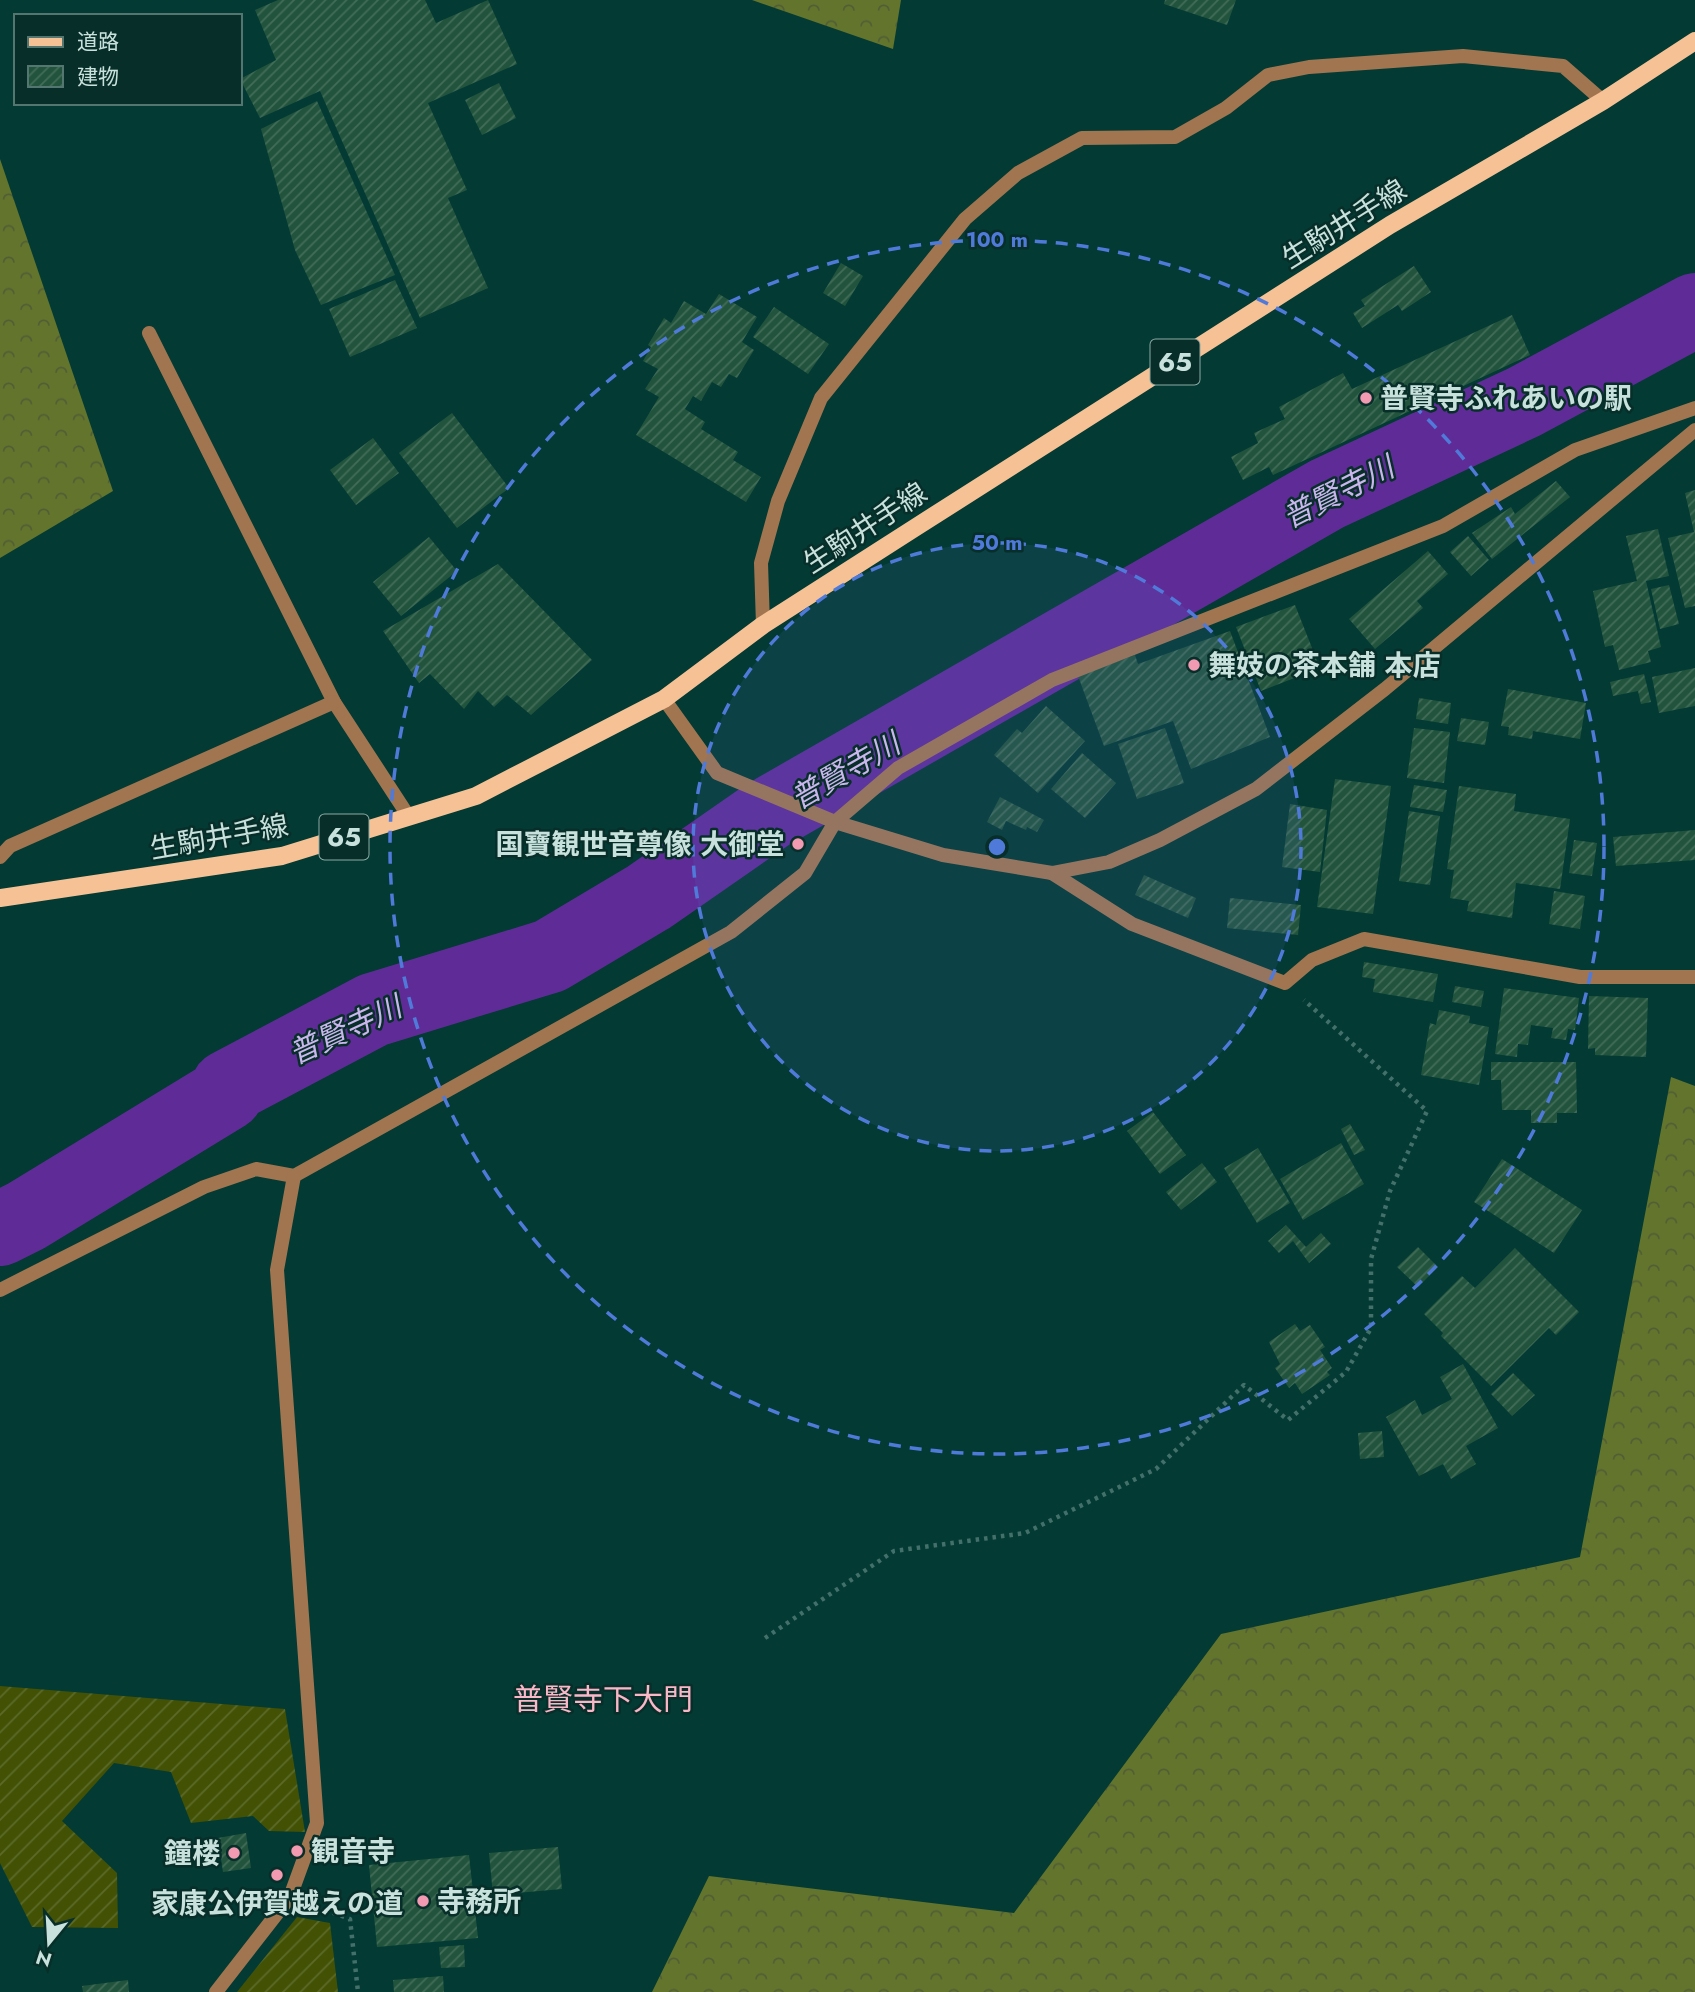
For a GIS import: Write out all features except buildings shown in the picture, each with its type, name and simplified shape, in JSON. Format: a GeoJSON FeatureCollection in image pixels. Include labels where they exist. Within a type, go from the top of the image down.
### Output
{"type":"FeatureCollection","features":[{"type":"Feature","properties":{"kind":"main road","name":"生駒井手線"},"geometry":{"type":"LineString","coordinates":[[0,898],[282,856],[476,796],[664,699],[763,625],[1390,225],[1603,101],[1695,41]]}},
{"type":"Feature","properties":{"kind":"street"},"geometry":{"type":"LineString","coordinates":[[763,625],[761,562],[778,501],[821,398],[965,219],[1018,173],[1082,138],[1175,136],[1226,108],[1268,75],[1308,67],[1462,56],[1563,66],[1603,101]]}},
{"type":"Feature","properties":{"kind":"street"},"geometry":{"type":"LineString","coordinates":[[149,333],[334,702],[409,817]]}},
{"type":"Feature","properties":{"kind":"street"},"geometry":{"type":"LineString","coordinates":[[0,1290],[204,1187],[256,1169],[294,1176],[731,932],[805,873],[835,822],[898,768],[1052,680],[1443,526],[1575,450],[1695,408]]}},
{"type":"Feature","properties":{"kind":"street"},"geometry":{"type":"LineString","coordinates":[[664,699],[718,773],[835,822],[943,855],[1052,873],[1109,862],[1160,840],[1256,789],[1385,689],[1695,430]]}},
{"type":"Feature","properties":{"kind":"street"},"geometry":{"type":"LineString","coordinates":[[0,856],[10,846],[334,702]]}},
{"type":"Feature","properties":{"kind":"street"},"geometry":{"type":"LineString","coordinates":[[1052,873],[1132,924],[1285,984],[1312,960],[1364,939],[1580,977],[1695,977]]}},
{"type":"Feature","properties":{"kind":"street"},"geometry":{"type":"LineString","coordinates":[[216,1992],[290,1897],[317,1823],[276,1270],[294,1176]]}},
{"type":"Feature","properties":{"kind":"path"},"geometry":{"type":"LineString","coordinates":[[765,1638],[894,1551],[1025,1532],[1156,1469],[1244,1385],[1288,1420],[1346,1372],[1371,1328],[1371,1259],[1390,1191],[1427,1111],[1285,984]]}},
{"type":"Feature","properties":{"kind":"path"},"geometry":{"type":"LineString","coordinates":[[290,1897],[350,1919],[358,1992]]}},
{"type":"Feature","properties":{"kind":"green space"},"geometry":{"type":"Polygon","coordinates":[[[752,0],[901,0],[893,49],[752,0]]]}},
{"type":"Feature","properties":{"kind":"green space"},"geometry":{"type":"Polygon","coordinates":[[[0,159],[113,491],[0,558],[0,159]]]}},
{"type":"Feature","properties":{"kind":"green space"},"geometry":{"type":"Polygon","coordinates":[[[1671,1077],[1695,1086],[1695,1992],[652,1992],[709,1876],[1014,1913],[1221,1634],[1580,1557],[1671,1077]]]}},
{"type":"Feature","properties":{"kind":"green space"},"geometry":{"type":"Polygon","coordinates":[[[0,1686],[285,1709],[305,1832],[269,1831],[253,1816],[191,1823],[171,1772],[114,1763],[62,1821],[117,1873],[118,1928],[32,1927],[0,1863],[0,1686]]]}},
{"type":"Feature","properties":{"kind":"green space"},"geometry":{"type":"Polygon","coordinates":[[[297,1917],[330,1923],[338,1992],[237,1992],[297,1917]]]}},
{"type":"Feature","properties":{"kind":"waterway","name":"普賢寺川"},"geometry":{"type":"LineString","coordinates":[[0,1229],[26,1216],[226,1094],[228,1087],[373,1010],[550,956],[649,897],[767,815],[1327,494],[1524,402],[1695,310]]}},
{"type":"Feature","properties":{"kind":"place","name":"普賢寺ふれあいの駅"},"geometry":{"type":"Point","coordinates":[1366,398]}},
{"type":"Feature","properties":{"kind":"place","name":"舞妓の茶本舗 本店"},"geometry":{"type":"Point","coordinates":[1194,665]}},
{"type":"Feature","properties":{"kind":"place","name":"国寶観世音尊像 大御堂"},"geometry":{"type":"Point","coordinates":[798,844]}},
{"type":"Feature","properties":{"kind":"place","name":"観音寺"},"geometry":{"type":"Point","coordinates":[297,1851]}},
{"type":"Feature","properties":{"kind":"place","name":"鐘楼"},"geometry":{"type":"Point","coordinates":[234,1853]}},
{"type":"Feature","properties":{"kind":"place","name":"家康公伊賀越えの道"},"geometry":{"type":"Point","coordinates":[277,1875]}},
{"type":"Feature","properties":{"kind":"place","name":"寺務所"},"geometry":{"type":"Point","coordinates":[423,1901]}},
{"type":"Feature","properties":{"kind":"district","name":"普賢寺下大門"},"geometry":{"type":"Point","coordinates":[603,1699]}}]}
